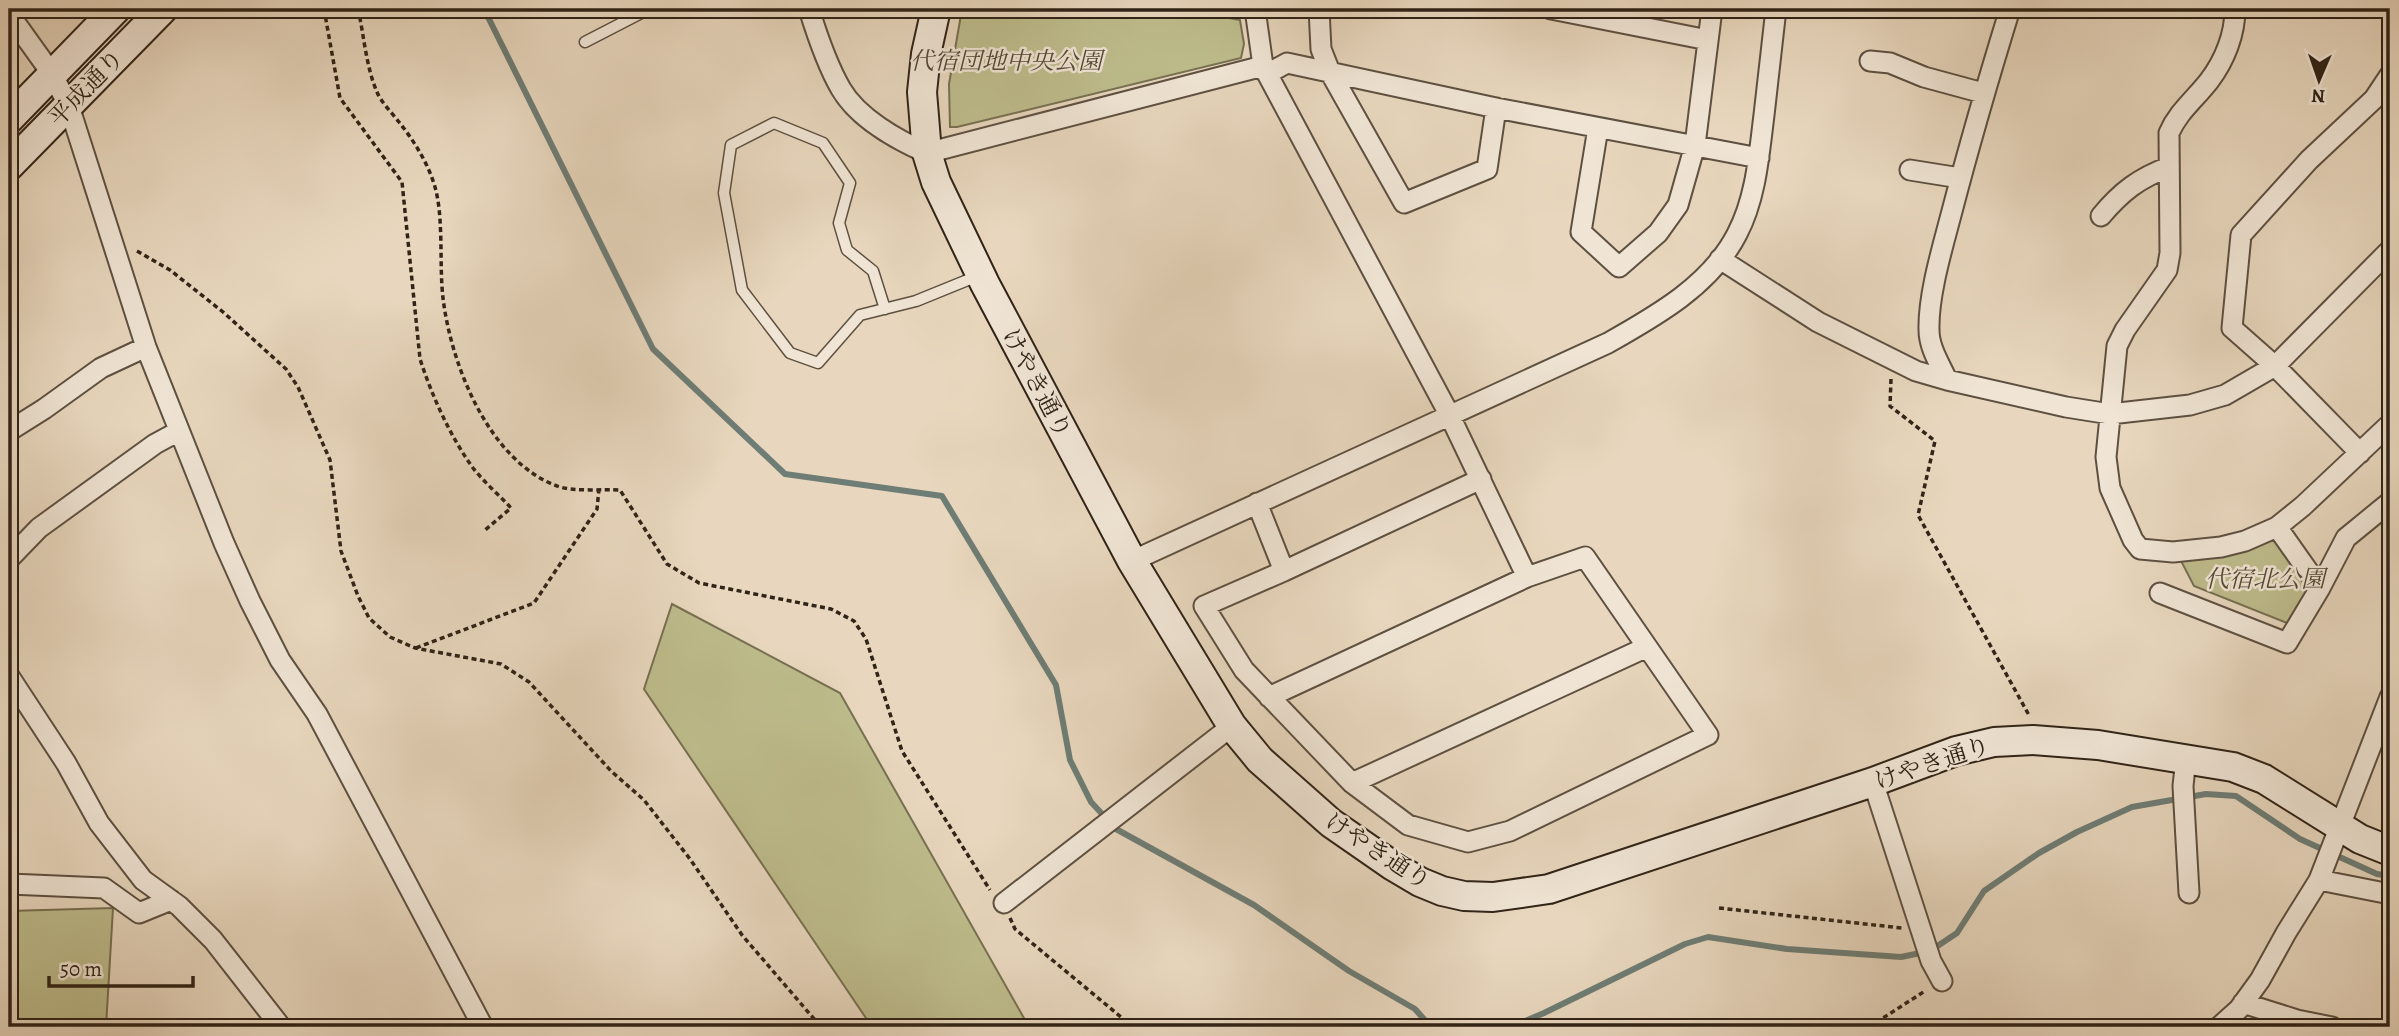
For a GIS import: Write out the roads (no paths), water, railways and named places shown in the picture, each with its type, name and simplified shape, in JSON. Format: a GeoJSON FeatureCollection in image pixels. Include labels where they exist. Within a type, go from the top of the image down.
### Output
{"type":"FeatureCollection","features":[{"type":"Feature","properties":{"kind":"street","name":"平成通り"},"geometry":{"type":"LineString","coordinates":[[9,119],[116,9]]}},
{"type":"Feature","properties":{"kind":"street","name":"平成通り"},"geometry":{"type":"LineString","coordinates":[[9,166],[163,9]]}},
{"type":"Feature","properties":{"kind":"street"},"geometry":{"type":"LineString","coordinates":[[808,9],[841,90],[856,108],[896,139],[927,153],[1287,63],[1598,128],[1759,158]]}},
{"type":"Feature","properties":{"kind":"street","name":"けやき通り"},"geometry":{"type":"LineString","coordinates":[[936,9],[926,54],[922,92],[927,153],[946,204],[981,275],[1132,561],[1232,726],[1260,760],[1331,823],[1420,882],[1464,896],[1493,897],[1549,889],[1873,782],[1956,751],[1994,742],[2034,740],[2098,745],[2232,767],[2264,779],[2360,839],[2390,851]]}},
{"type":"Feature","properties":{"kind":"street"},"geometry":{"type":"LineString","coordinates":[[1255,9],[1265,70],[1449,414],[1527,578]]}},
{"type":"Feature","properties":{"kind":"street"},"geometry":{"type":"LineString","coordinates":[[1319,9],[1321,50],[1330,72],[1404,203],[1487,169],[1496,107]]}},
{"type":"Feature","properties":{"kind":"street"},"geometry":{"type":"LineString","coordinates":[[1551,9],[1708,40]]}},
{"type":"Feature","properties":{"kind":"street"},"geometry":{"type":"LineString","coordinates":[[1598,128],[1581,232],[1619,267],[1658,233],[1678,205],[1695,145],[1712,9]]}},
{"type":"Feature","properties":{"kind":"street"},"geometry":{"type":"LineString","coordinates":[[1132,561],[1608,343],[1644,323],[1703,278],[1737,235],[1751,199],[1759,158],[1776,9]]}},
{"type":"Feature","properties":{"kind":"street"},"geometry":{"type":"LineString","coordinates":[[1947,380],[1933,350],[1929,332],[1941,252],[1983,93],[2010,9]]}},
{"type":"Feature","properties":{"kind":"street"},"geometry":{"type":"LineString","coordinates":[[2235,9],[2233,31],[2224,56],[2210,80],[2175,119],[2169,133],[2171,240],[2167,270],[2125,330],[2117,346],[2106,457],[2110,488],[2133,540],[2140,549],[2174,552],[2221,547],[2245,541],[2277,527],[2390,424]]}},
{"type":"Feature","properties":{"kind":"street"},"geometry":{"type":"LineString","coordinates":[[9,15],[52,74],[69,106],[146,347],[250,601],[280,660],[317,714],[482,1027]]}},
{"type":"Feature","properties":{"kind":"street"},"geometry":{"type":"LineString","coordinates":[[1871,61],[1889,63],[1924,77],[1983,93]]}},
{"type":"Feature","properties":{"kind":"street"},"geometry":{"type":"LineString","coordinates":[[2360,453],[2275,366],[2232,328],[2241,235],[2309,160],[2374,99],[2390,75]]}},
{"type":"Feature","properties":{"kind":"street"},"geometry":{"type":"LineString","coordinates":[[2101,216],[2119,195],[2149,174],[2169,167]]}},
{"type":"Feature","properties":{"kind":"street"},"geometry":{"type":"LineString","coordinates":[[1910,170],[1960,178]]}},
{"type":"Feature","properties":{"kind":"street"},"geometry":{"type":"LineString","coordinates":[[1720,259],[1818,322],[1916,371],[2066,407],[2110,414],[2190,405],[2225,395],[2275,366],[2390,250]]}},
{"type":"Feature","properties":{"kind":"street"},"geometry":{"type":"LineString","coordinates":[[9,431],[101,368],[146,347]]}},
{"type":"Feature","properties":{"kind":"street"},"geometry":{"type":"LineString","coordinates":[[9,559],[39,528],[155,444],[179,431]]}},
{"type":"Feature","properties":{"kind":"street"},"geometry":{"type":"LineString","coordinates":[[1269,697],[1527,578],[1585,557],[1708,735],[1510,831],[1468,842],[1408,825],[1352,783],[1269,697],[1244,670],[1204,606],[1481,479]]}},
{"type":"Feature","properties":{"kind":"street"},"geometry":{"type":"LineString","coordinates":[[2160,593],[2287,643],[2346,538],[2390,502]]}},
{"type":"Feature","properties":{"kind":"street"},"geometry":{"type":"LineString","coordinates":[[1257,503],[1284,571]]}},
{"type":"Feature","properties":{"kind":"street"},"geometry":{"type":"LineString","coordinates":[[2277,527],[2319,588]]}},
{"type":"Feature","properties":{"kind":"street"},"geometry":{"type":"LineString","coordinates":[[1352,783],[1647,647]]}},
{"type":"Feature","properties":{"kind":"street"},"geometry":{"type":"LineString","coordinates":[[9,676],[66,762],[99,823],[143,880],[171,900],[213,940],[281,1027]]}},
{"type":"Feature","properties":{"kind":"street"},"geometry":{"type":"LineString","coordinates":[[2219,1027],[2243,1003],[2260,980],[2319,880],[2390,697]]}},
{"type":"Feature","properties":{"kind":"street"},"geometry":{"type":"LineString","coordinates":[[1004,903],[1232,726]]}},
{"type":"Feature","properties":{"kind":"street"},"geometry":{"type":"LineString","coordinates":[[2186,758],[2183,786],[2189,893]]}},
{"type":"Feature","properties":{"kind":"street"},"geometry":{"type":"LineString","coordinates":[[1873,782],[1931,961],[1942,981]]}},
{"type":"Feature","properties":{"kind":"street"},"geometry":{"type":"LineString","coordinates":[[2319,880],[2390,894]]}},
{"type":"Feature","properties":{"kind":"street"},"geometry":{"type":"LineString","coordinates":[[9,884],[104,888],[139,914],[171,900]]}},
{"type":"Feature","properties":{"kind":"street"},"geometry":{"type":"LineString","coordinates":[[2243,1003],[2297,1020],[2332,1027]]}},
{"type":"Feature","properties":{"kind":"lane"},"geometry":{"type":"LineString","coordinates":[[585,42],[649,9]]}},
{"type":"Feature","properties":{"kind":"lane"},"geometry":{"type":"LineString","coordinates":[[885,309],[873,271],[847,250],[839,223],[850,183],[823,143],[774,123],[731,145],[724,193],[742,290],[790,353],[818,363],[860,315],[885,309],[916,301],[981,275]]}},
{"type":"Feature","properties":{"kind":"waterway"},"geometry":{"type":"LineString","coordinates":[[484,9],[653,349],[785,474],[942,496],[1056,685],[1070,760],[1091,802],[1116,829],[1254,905],[1349,971],[1415,1009],[1431,1027]]}},
{"type":"Feature","properties":{"kind":"waterway"},"geometry":{"type":"LineString","coordinates":[[1511,1027],[1685,944],[1708,937],[1787,949],[1901,957],[1930,951],[1957,933],[1984,891],[2039,853],[2132,807],[2206,794],[2236,796],[2300,839],[2377,874],[2390,876]]}},
{"type":"Feature","properties":{"kind":"park label","name":"代宿団地中央公園"},"geometry":{"type":"Point","coordinates":[1006,61]}},
{"type":"Feature","properties":{"kind":"park label","name":"代宿北公園"},"geometry":{"type":"Point","coordinates":[2265,579]}}]}
